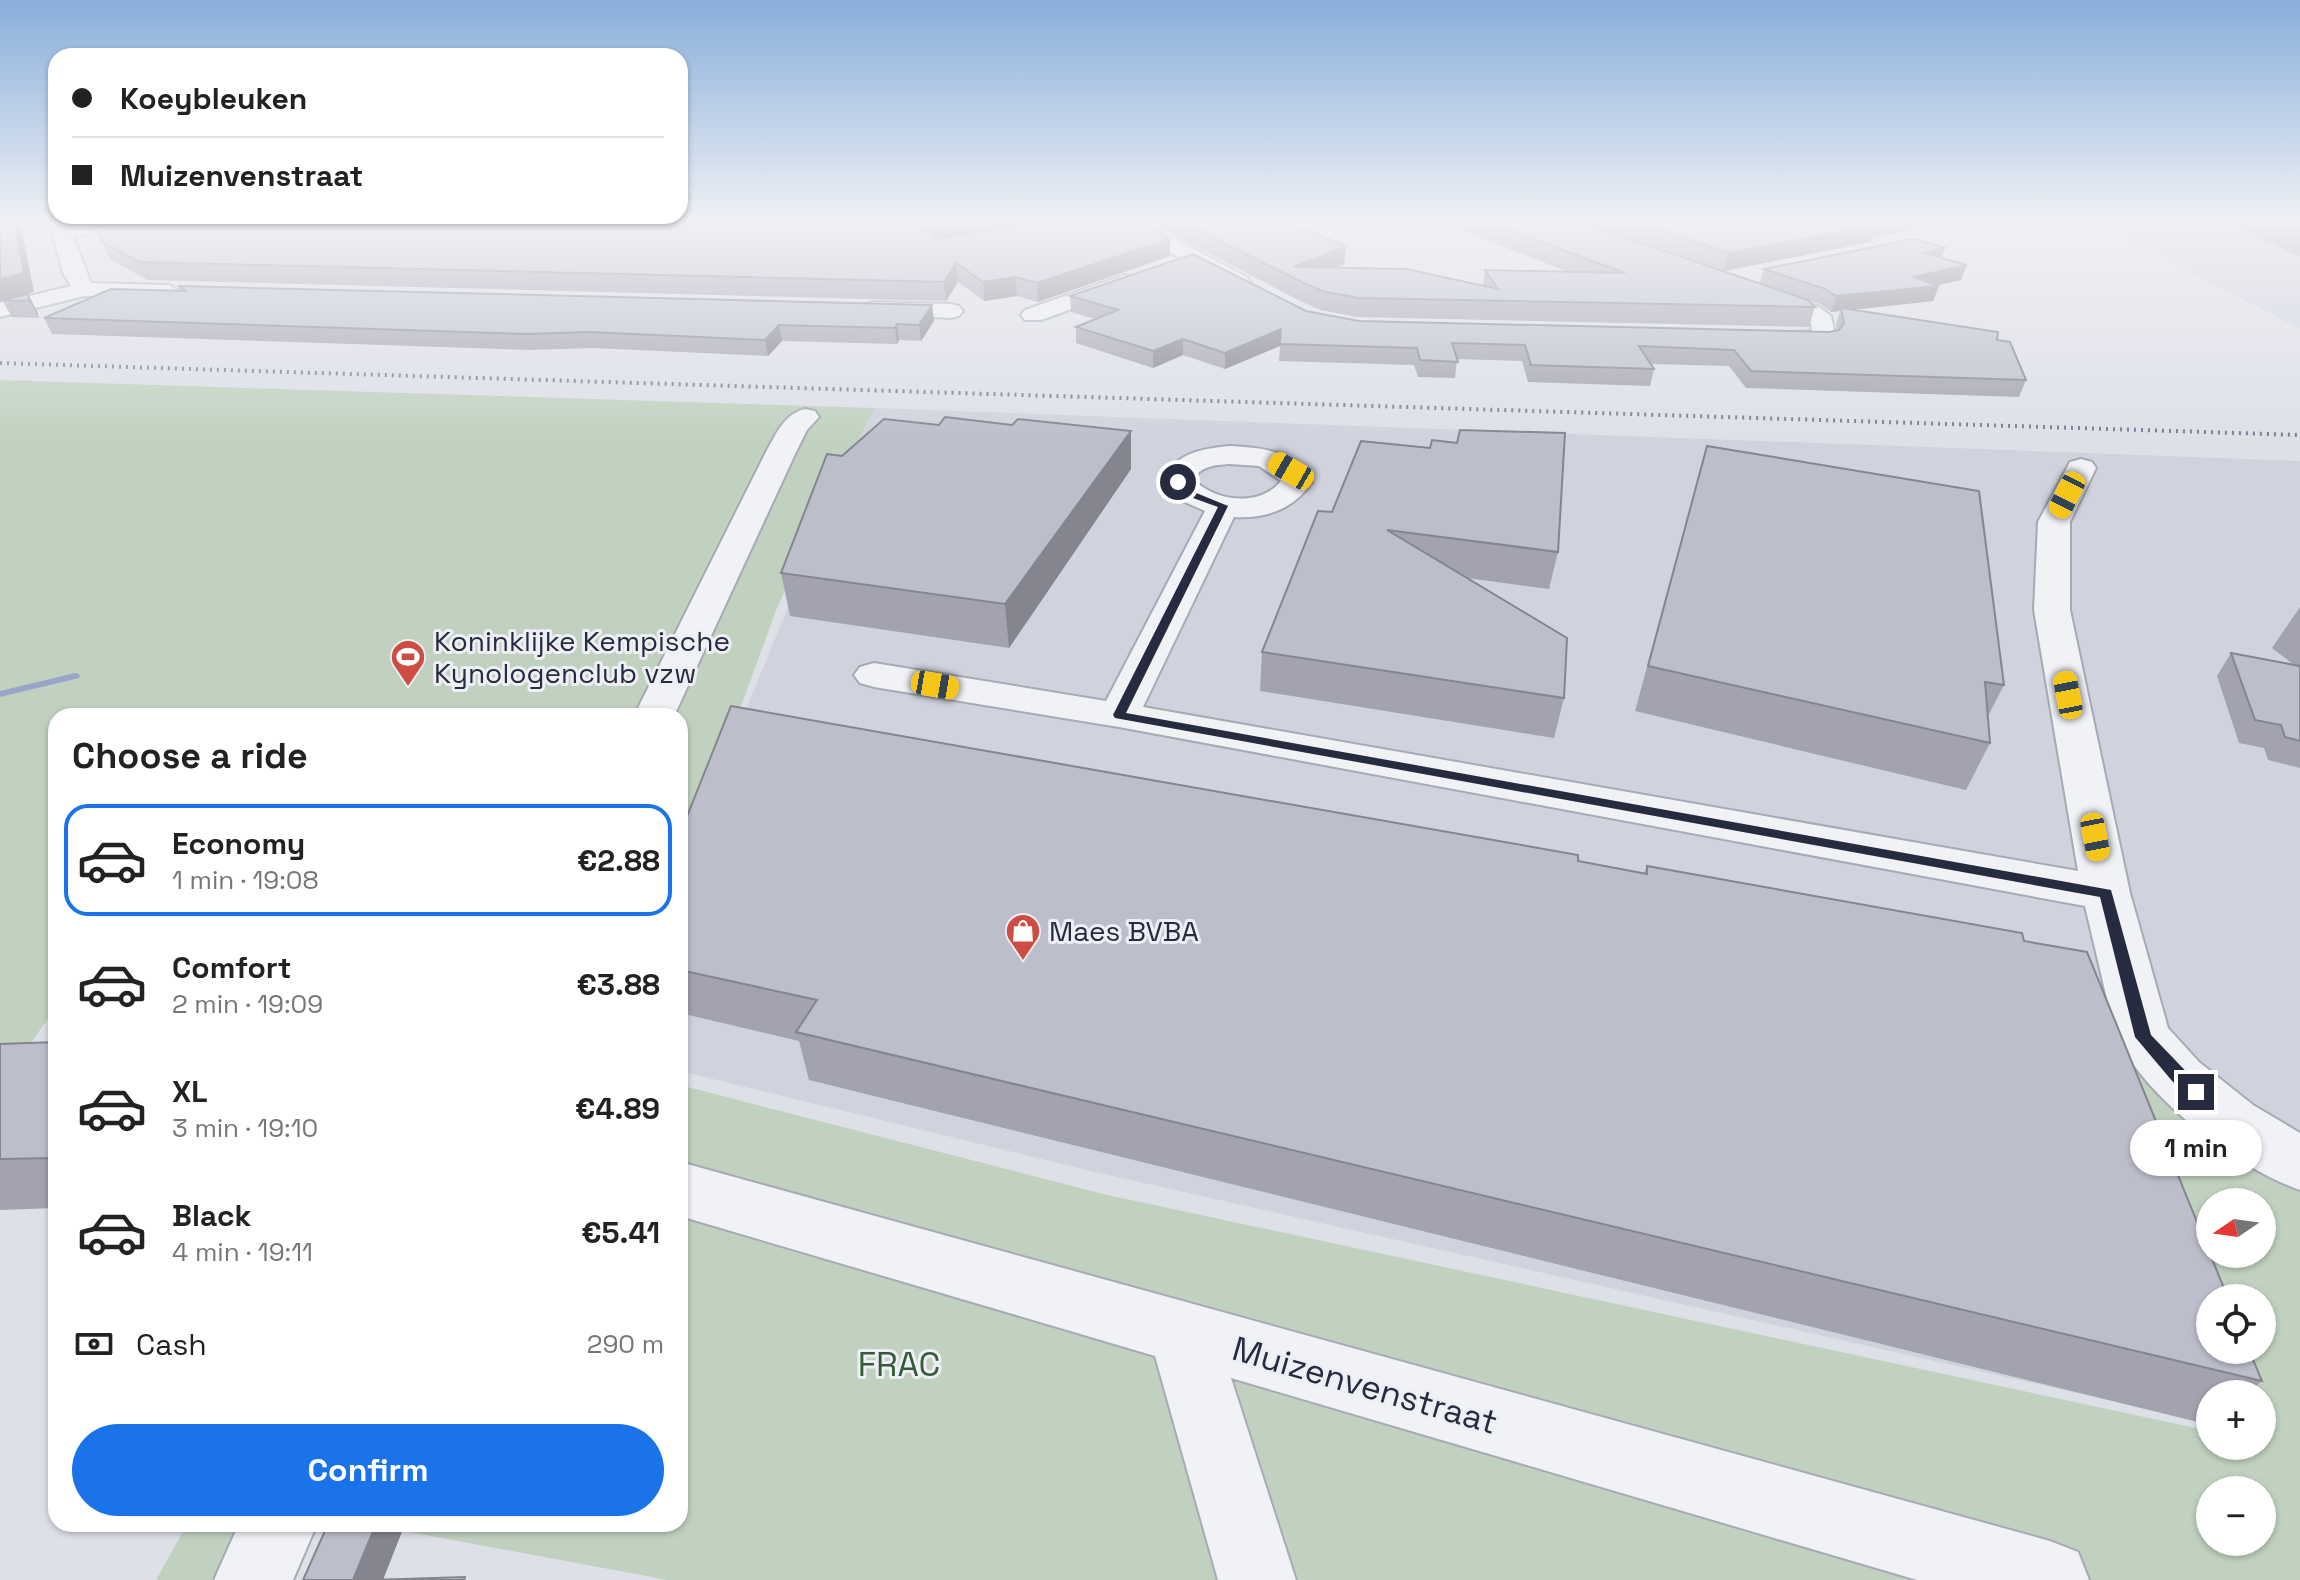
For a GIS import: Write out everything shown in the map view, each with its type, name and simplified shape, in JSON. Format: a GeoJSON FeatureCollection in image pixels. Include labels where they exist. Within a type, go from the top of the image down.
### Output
{"type":"FeatureCollection","features":[{"type":"Feature","properties":{"kind":"street"},"geometry":{"type":"LineString","coordinates":[[0,310],[61,295]]}},
{"type":"Feature","properties":{"kind":"street"},"geometry":{"type":"LineString","coordinates":[[1033,315],[1090,295]]}},
{"type":"Feature","properties":{"kind":"street"},"geometry":{"type":"LineString","coordinates":[[1753,338],[1824,338],[1823,321],[1811,312],[1769,295]]}},
{"type":"Feature","properties":{"kind":"street"},"geometry":{"type":"LineString","coordinates":[[857,309],[951,311]]}},
{"type":"Feature","properties":{"kind":"street"},"geometry":{"type":"LineString","coordinates":[[658,708],[781,452],[795,426],[805,417]]}},
{"type":"Feature","properties":{"kind":"street"},"geometry":{"type":"LineString","coordinates":[[2081,468],[2054,522],[2052,610],[2106,893],[2143,1037],[2179,1078],[2232,1122],[2300,1164]]}},
{"type":"Feature","properties":{"kind":"street"},"geometry":{"type":"LineString","coordinates":[[1119,715],[1223,506]]}},
{"type":"Feature","properties":{"kind":"street"},"geometry":{"type":"LineString","coordinates":[[874,675],[1119,715],[2106,893]]}},
{"type":"Feature","properties":{"kind":"street","name":"Muizenvenstraat"},"geometry":{"type":"LineString","coordinates":[[688,1191],[2050,1580]]}},
{"type":"Feature","properties":{"kind":"street"},"geometry":{"type":"LineString","coordinates":[[1182,1332],[1257,1580]]}},
{"type":"Feature","properties":{"kind":"street"},"geometry":{"type":"LineString","coordinates":[[253,1580],[275,1532]]}},
{"type":"Feature","properties":{"kind":"shaded area"},"geometry":{"type":"Polygon","coordinates":[[[2234,295],[2300,295],[2300,329],[2234,295]]]}},
{"type":"Feature","properties":{"kind":"shaded area"},"geometry":{"type":"Polygon","coordinates":[[[875,408],[2300,461],[2300,1136],[2057,991],[2196,1317],[2196,1364],[2210,1364],[2210,1380],[2196,1380],[2196,1420],[1095,1172],[688,1073],[688,869],[736,734],[788,607],[827,499],[875,408]]]}},
{"type":"Feature","properties":{"kind":"green space"},"geometry":{"type":"Polygon","coordinates":[[[0,380],[875,408],[827,499],[777,608],[688,851],[688,708],[48,708],[48,1018],[33,1040],[0,1075],[0,380]]]}},
{"type":"Feature","properties":{"kind":"green space","name":"FRAC"},"geometry":{"type":"Polygon","coordinates":[[[2091,1020],[2300,1161],[2300,1580],[668,1580],[409,1532],[688,1532],[688,1087],[1103,1194],[2196,1428],[2196,1460],[2276,1460],[2276,1380],[2236,1380],[2229,1364],[2276,1364],[2276,1284],[2204,1284],[2197,1268],[2276,1268],[2276,1188],[2196,1188],[2196,1265],[2091,1020]]]}},
{"type":"Feature","properties":{"kind":"green space"},"geometry":{"type":"Polygon","coordinates":[[[183,1532],[263,1532],[239,1580],[156,1580],[183,1532]]]}},
{"type":"Feature","properties":{"kind":"building"},"geometry":{"type":"Polygon","coordinates":[[[28,295],[29,301],[2,300],[28,295]]]}},
{"type":"Feature","properties":{"kind":"building"},"geometry":{"type":"Polygon","coordinates":[[[98,295],[525,295],[932,305],[919,325],[897,324],[895,328],[779,325],[765,340],[589,332],[526,334],[44,318],[98,295]]]}},
{"type":"Feature","properties":{"kind":"building"},"geometry":{"type":"Polygon","coordinates":[[[1274,295],[1306,311],[1359,321],[1829,332],[1839,330],[1844,323],[1841,308],[1998,332],[1997,340],[2010,342],[2026,380],[1751,371],[1734,350],[1639,346],[1654,369],[1531,365],[1525,345],[1452,343],[1458,362],[1420,360],[1417,348],[1280,344],[1281,329],[1225,353],[1183,339],[1153,351],[1076,327],[1118,310],[1070,296],[1274,295]]]}},
{"type":"Feature","properties":{"kind":"building"},"geometry":{"type":"Polygon","coordinates":[[[1342,295],[1793,295],[1808,300],[1815,307],[1359,298],[1342,295]]]}},
{"type":"Feature","properties":{"kind":"building"},"geometry":{"type":"Polygon","coordinates":[[[945,417],[1012,425],[1018,419],[1131,431],[1005,604],[781,573],[827,454],[842,456],[884,419],[939,425],[945,417]]]}},
{"type":"Feature","properties":{"kind":"building"},"geometry":{"type":"Polygon","coordinates":[[[1460,430],[1565,433],[1558,552],[1387,530],[1567,638],[1564,698],[1262,652],[1318,511],[1332,512],[1361,441],[1430,448],[1432,440],[1457,443],[1460,430]]]}},
{"type":"Feature","properties":{"kind":"building"},"geometry":{"type":"Polygon","coordinates":[[[1707,446],[1979,491],[2004,685],[1985,682],[1990,743],[1648,666],[1707,446]]]}},
{"type":"Feature","properties":{"kind":"building"},"geometry":{"type":"Polygon","coordinates":[[[2231,653],[2300,666],[2300,741],[2285,737],[2281,725],[2255,720],[2231,653]]]}},
{"type":"Feature","properties":{"kind":"building"},"geometry":{"type":"Polygon","coordinates":[[[731,706],[1578,855],[1578,861],[1647,874],[1647,866],[2022,933],[2024,941],[2087,952],[2196,1219],[2196,1268],[2216,1268],[2222,1284],[2196,1284],[2196,1364],[2255,1364],[2262,1380],[796,1032],[817,1000],[688,972],[688,814],[731,706]]]}},
{"type":"Feature","properties":{"kind":"building"},"geometry":{"type":"Polygon","coordinates":[[[48,1042],[48,1158],[0,1159],[0,1044],[48,1042]]]}},
{"type":"Feature","properties":{"kind":"building"},"geometry":{"type":"Polygon","coordinates":[[[324,1532],[373,1532],[353,1580],[303,1580],[324,1532]]]}},
{"type":"Feature","properties":{"kind":"building"},"geometry":{"type":"Polygon","coordinates":[[[465,1577],[464,1580],[370,1580],[465,1577]]]}},
{"type":"Feature","properties":{"kind":"waterway"},"geometry":{"type":"LineString","coordinates":[[0,694],[75,676]]}},
{"type":"Feature","properties":{"kind":"railway"},"geometry":{"type":"LineString","coordinates":[[0,363],[2300,435]]}},
{"type":"Feature","properties":{"kind":"place","name":"Koninklijke Kempische Kynologenclub vzw"},"geometry":{"type":"Point","coordinates":[408,688]}},
{"type":"Feature","properties":{"kind":"place","name":"Maes BVBA"},"geometry":{"type":"Point","coordinates":[1023,962]}},
{"type":"Feature","properties":{"kind":"route"},"geometry":{"type":"LineString","coordinates":[[1178,482],[1185,492],[1223,506],[1119,715],[2106,893],[2143,1037],[2179,1078],[2196,1092]]}}]}
